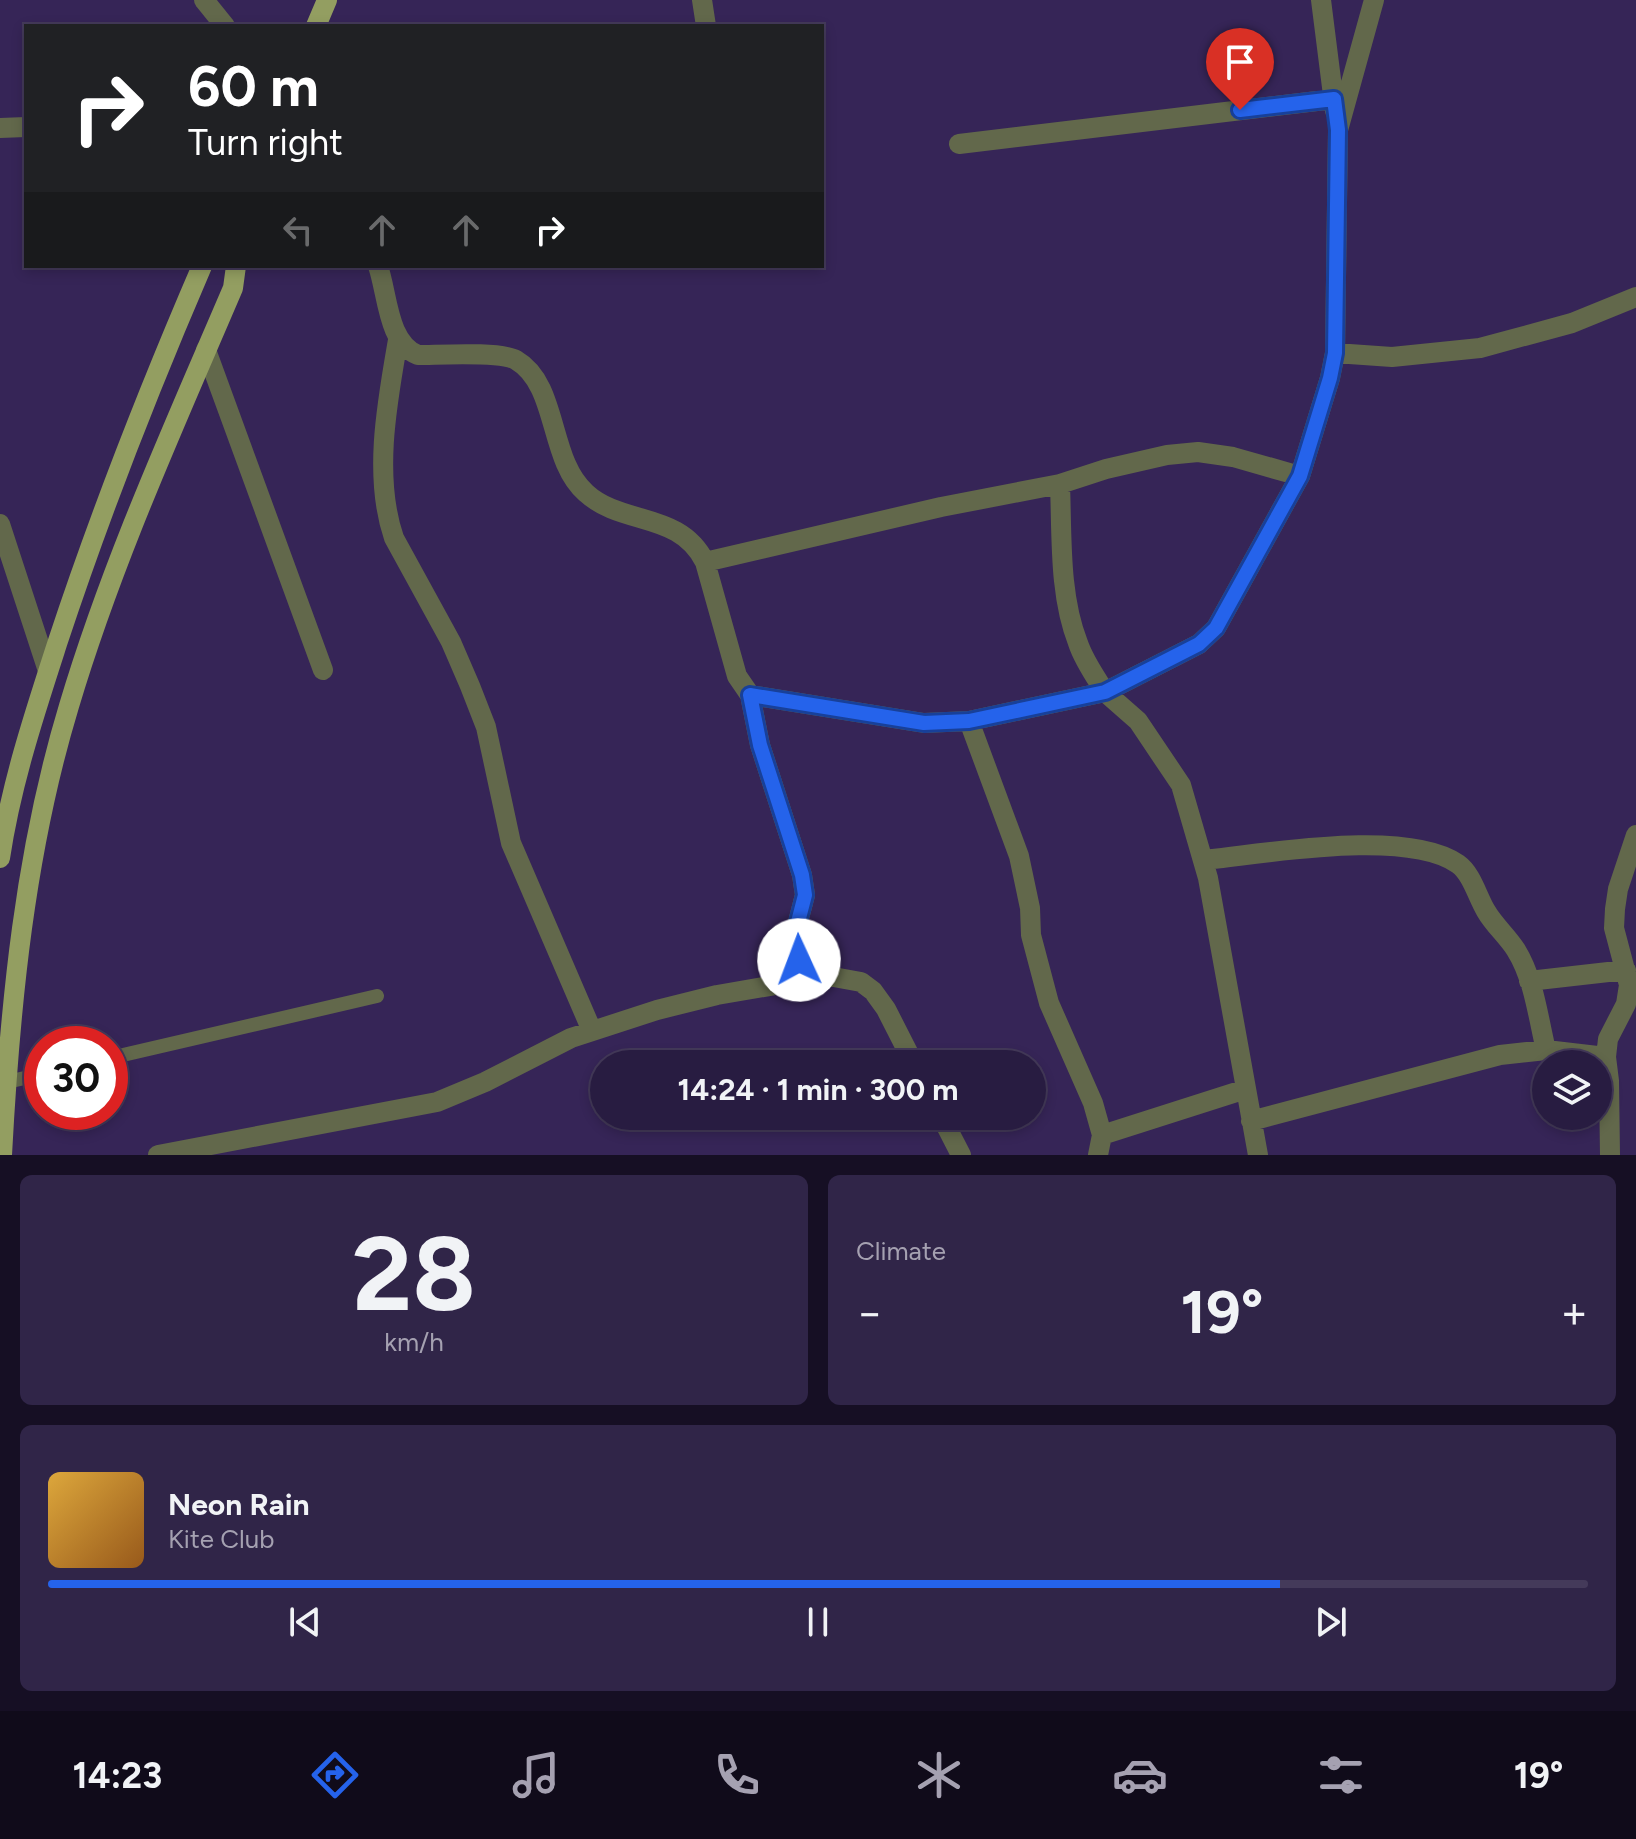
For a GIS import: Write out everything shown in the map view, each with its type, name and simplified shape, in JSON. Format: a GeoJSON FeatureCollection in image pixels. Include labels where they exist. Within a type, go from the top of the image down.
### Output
{"type":"FeatureCollection","features":[{"type":"Feature","properties":{"kind":"main road"},"geometry":{"type":"LineString","coordinates":[[317,24],[327,0]]}},
{"type":"Feature","properties":{"kind":"main road"},"geometry":{"type":"LineString","coordinates":[[0,858],[15,779],[85,558],[201,268]]}},
{"type":"Feature","properties":{"kind":"main road"},"geometry":{"type":"LineString","coordinates":[[2,1155],[19,952],[34,857],[68,708],[104,596],[233,288],[236,268]]}},
{"type":"Feature","properties":{"kind":"street"},"geometry":{"type":"LineString","coordinates":[[204,0],[223,24]]}},
{"type":"Feature","properties":{"kind":"street"},"geometry":{"type":"LineString","coordinates":[[702,0],[706,24]]}},
{"type":"Feature","properties":{"kind":"street"},"geometry":{"type":"LineString","coordinates":[[750,695],[924,723],[969,721],[1105,692],[1199,644],[1216,628],[1300,476],[1335,353],[1338,130],[1321,0]]}},
{"type":"Feature","properties":{"kind":"street"},"geometry":{"type":"LineString","coordinates":[[1338,130],[1374,0]]}},
{"type":"Feature","properties":{"kind":"street"},"geometry":{"type":"LineString","coordinates":[[959,144],[1334,99]]}},
{"type":"Feature","properties":{"kind":"street"},"geometry":{"type":"LineString","coordinates":[[0,128],[24,127]]}},
{"type":"Feature","properties":{"kind":"street"},"geometry":{"type":"LineString","coordinates":[[379,268],[398,340],[390,388],[385,465],[388,520],[394,538],[451,642],[470,686],[486,727],[511,843],[592,1031]]}},
{"type":"Feature","properties":{"kind":"street"},"geometry":{"type":"LineString","coordinates":[[1335,353],[1392,357],[1480,348],[1572,323],[1636,297]]}},
{"type":"Feature","properties":{"kind":"street"},"geometry":{"type":"LineString","coordinates":[[398,340],[407,350],[418,355],[501,356],[515,360],[531,371],[540,385],[560,448],[577,484],[587,495],[601,504],[679,532],[699,550],[737,676],[750,695],[760,745],[802,875],[805,895],[796,940],[802,979]]}},
{"type":"Feature","properties":{"kind":"street"},"geometry":{"type":"LineString","coordinates":[[206,350],[323,670]]}},
{"type":"Feature","properties":{"kind":"street"},"geometry":{"type":"LineString","coordinates":[[705,562],[941,507],[1060,484],[1136,462],[1198,452],[1233,457],[1300,476]]}},
{"type":"Feature","properties":{"kind":"street"},"geometry":{"type":"LineString","coordinates":[[1060,484],[1063,559],[1077,643],[1105,692],[1138,721],[1181,785],[1203,860],[1258,1155]]}},
{"type":"Feature","properties":{"kind":"street"},"geometry":{"type":"LineString","coordinates":[[0,524],[48,671]]}},
{"type":"Feature","properties":{"kind":"street"},"geometry":{"type":"LineString","coordinates":[[969,721],[1019,856],[1028,897],[1031,935],[1049,1003],[1093,1103],[1100,1145],[1246,1089]]}},
{"type":"Feature","properties":{"kind":"street"},"geometry":{"type":"LineString","coordinates":[[1607,1050],[1608,1039],[1626,1004],[1629,985],[1614,928],[1618,889],[1636,835]]}},
{"type":"Feature","properties":{"kind":"street"},"geometry":{"type":"LineString","coordinates":[[1203,860],[1379,845],[1425,851],[1458,864],[1467,874],[1485,910],[1515,948],[1529,981],[1546,1050]]}},
{"type":"Feature","properties":{"kind":"street"},"geometry":{"type":"LineString","coordinates":[[1529,981],[1626,970]]}},
{"type":"Feature","properties":{"kind":"street"},"geometry":{"type":"LineString","coordinates":[[158,1155],[437,1102],[485,1082],[571,1038],[678,1004],[802,979],[828,976],[861,982],[873,991],[886,1009],[907,1050]]}},
{"type":"Feature","properties":{"kind":"street"},"geometry":{"type":"LineString","coordinates":[[1251,1121],[1500,1055],[1532,1052]]}},
{"type":"Feature","properties":{"kind":"street"},"geometry":{"type":"LineString","coordinates":[[948,1130],[961,1155]]}},
{"type":"Feature","properties":{"kind":"street"},"geometry":{"type":"LineString","coordinates":[[1610,1130],[1610,1155]]}},
{"type":"Feature","properties":{"kind":"lane"},"geometry":{"type":"LineString","coordinates":[[128,1054],[377,996]]}},
{"type":"Feature","properties":{"kind":"lane"},"geometry":{"type":"LineString","coordinates":[[7,1082],[24,1078]]}},
{"type":"Feature","properties":{"kind":"route"},"geometry":{"type":"LineString","coordinates":[[799,960],[796,940],[805,895],[802,875],[760,745],[750,695],[924,723],[948,723],[1105,692],[1199,644],[1216,628],[1300,476],[1335,353],[1338,130],[1334,99],[1240,110]]}}]}
